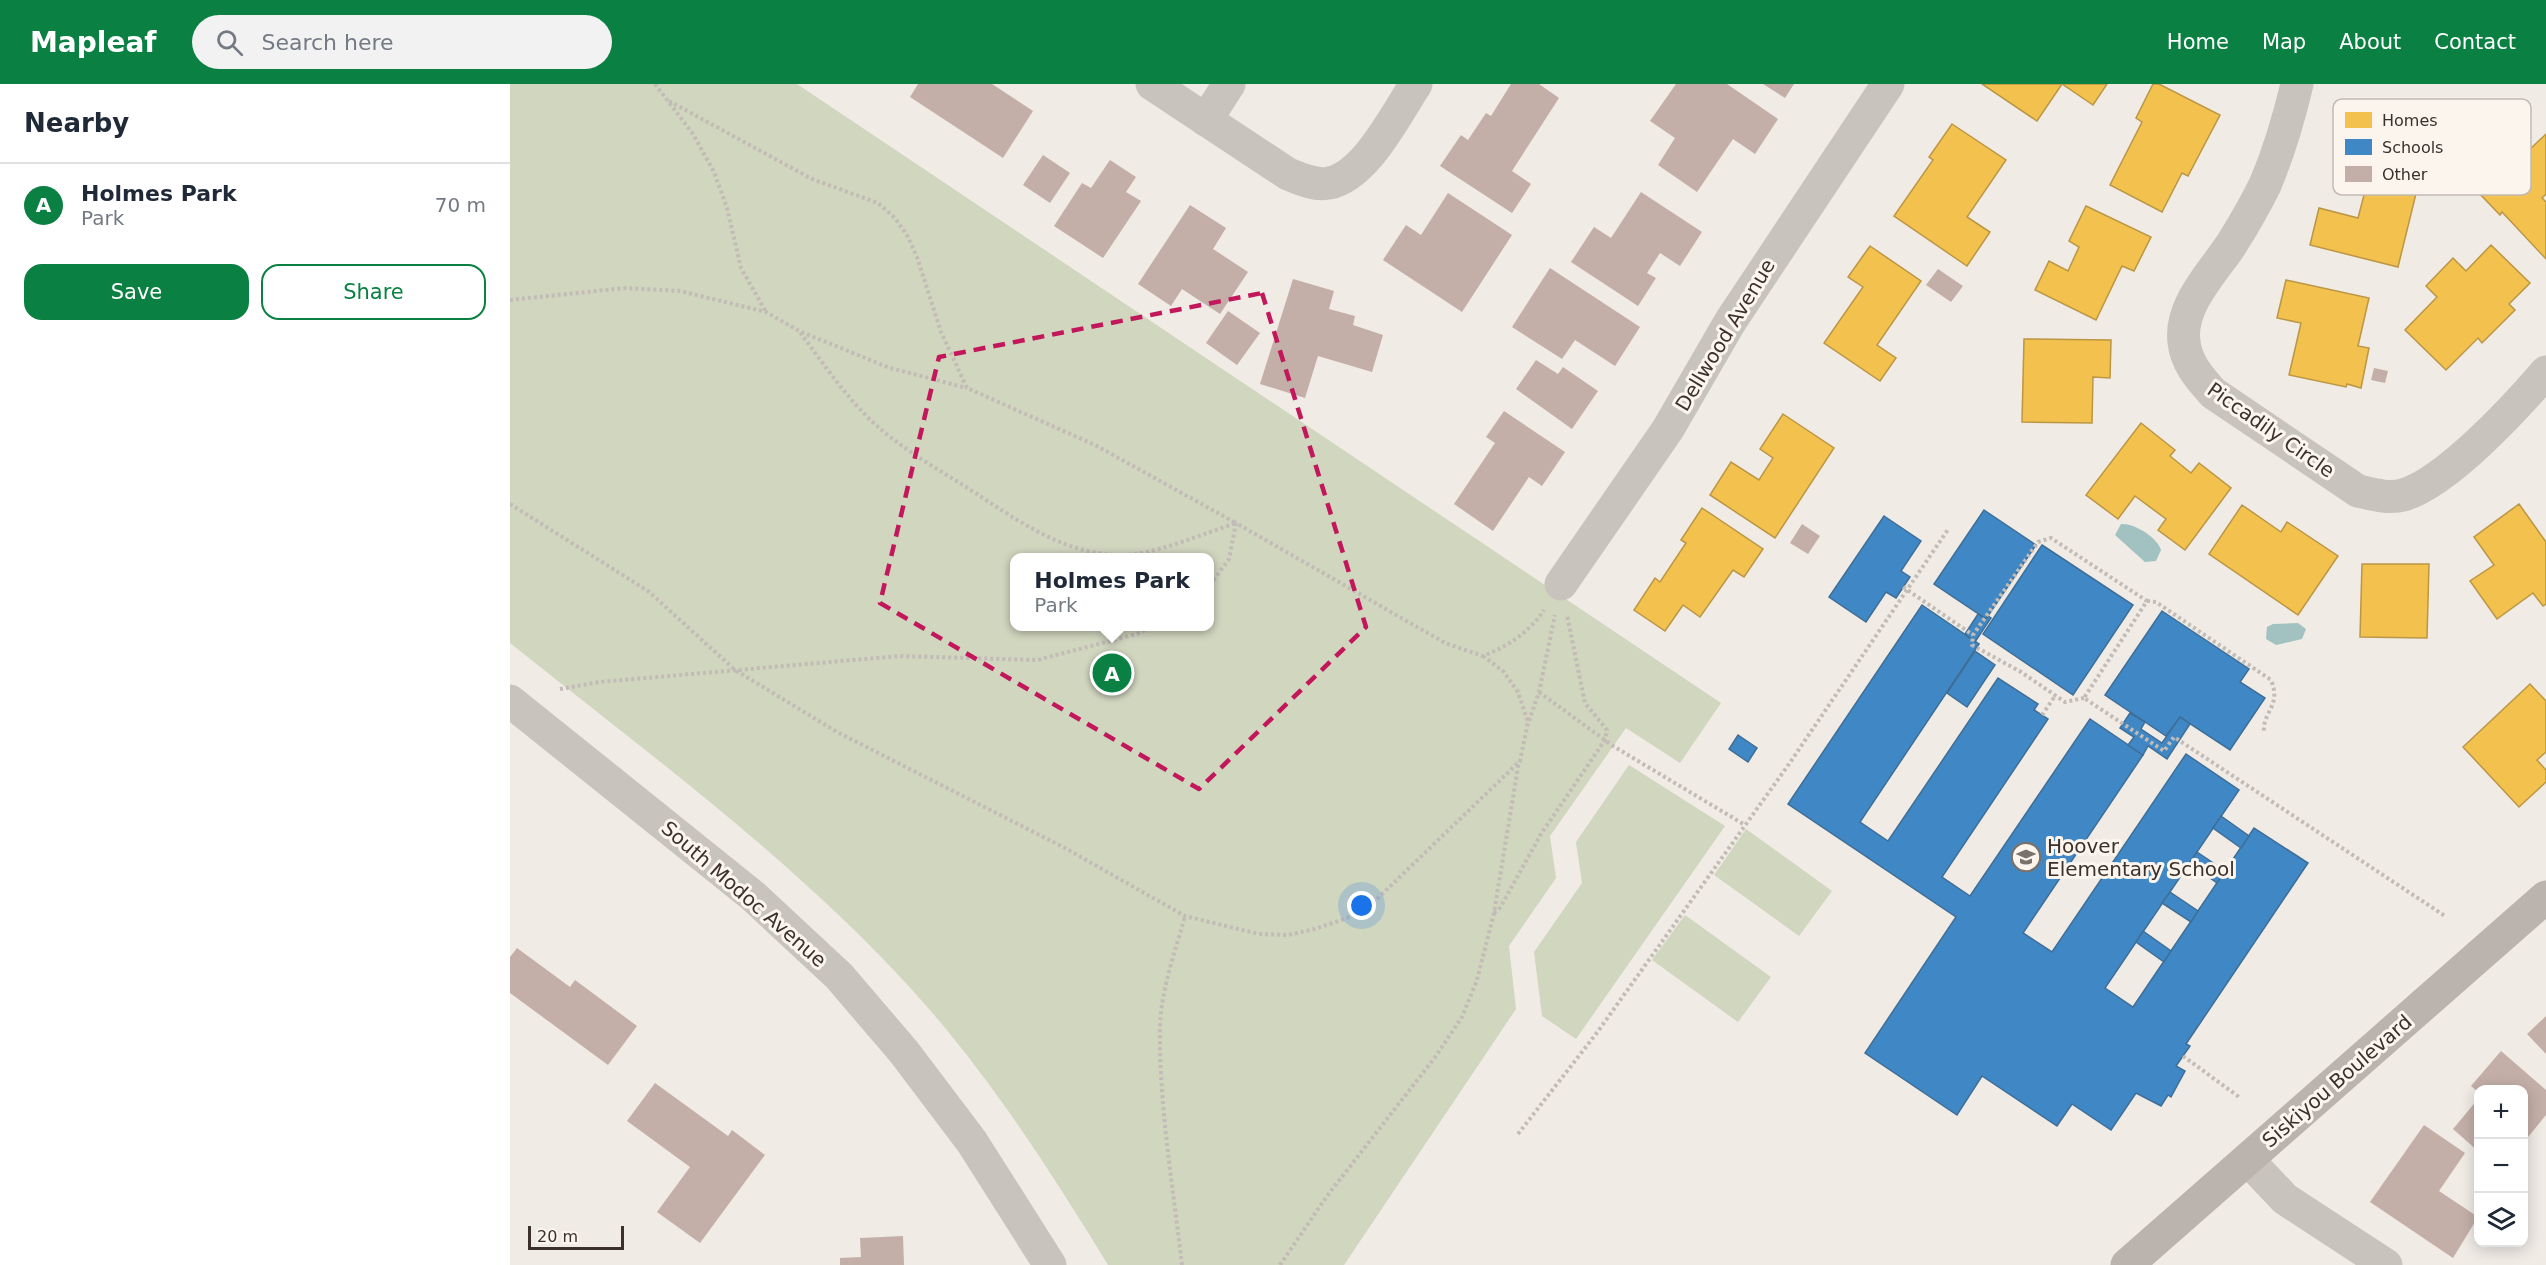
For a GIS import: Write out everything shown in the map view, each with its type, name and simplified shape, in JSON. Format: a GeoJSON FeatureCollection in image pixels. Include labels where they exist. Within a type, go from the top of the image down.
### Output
{"type":"FeatureCollection","features":[{"type":"Feature","properties":{"kind":"street"},"geometry":{"type":"LineString","coordinates":[[1152,84],[1288,174],[1307,182],[1327,184],[1344,178],[1361,166],[1416,84]]}},
{"type":"Feature","properties":{"kind":"street"},"geometry":{"type":"LineString","coordinates":[[1206,120],[1229,84]]}},
{"type":"Feature","properties":{"kind":"street","name":"Dellwood Avenue"},"geometry":{"type":"LineString","coordinates":[[1561,584],[1668,429],[1730,322],[1888,84]]}},
{"type":"Feature","properties":{"kind":"street","name":"Piccadily Circle"},"geometry":{"type":"LineString","coordinates":[[2297,84],[2288,123],[2265,185],[2233,243],[2195,298],[2186,322],[2184,341],[2189,359],[2198,376],[2213,393],[2358,491],[2378,496],[2401,496],[2423,488],[2491,432],[2546,372]]}},
{"type":"Feature","properties":{"kind":"street","name":"South Modoc Avenue"},"geometry":{"type":"LineString","coordinates":[[510,700],[753,896],[839,976],[904,1052],[972,1142],[1050,1265]]}},
{"type":"Feature","properties":{"kind":"street","name":"Siskiyou Boulevard"},"geometry":{"type":"LineString","coordinates":[[2127,1265],[2546,897]]}},
{"type":"Feature","properties":{"kind":"street"},"geometry":{"type":"LineString","coordinates":[[2248,1160],[2285,1199],[2386,1265]]}},
{"type":"Feature","properties":{"kind":"path"},"geometry":{"type":"LineString","coordinates":[[655,84],[693,134],[714,172],[727,208],[741,268],[766,312]]}},
{"type":"Feature","properties":{"kind":"path"},"geometry":{"type":"LineString","coordinates":[[669,101],[812,179],[878,203],[895,218],[909,237],[941,332],[968,388]]}},
{"type":"Feature","properties":{"kind":"path"},"geometry":{"type":"LineString","coordinates":[[510,300],[625,288],[680,291],[766,312],[799,331],[890,368],[968,388],[1095,445],[1445,643],[1483,656],[1503,671],[1518,692],[1528,722]]}},
{"type":"Feature","properties":{"kind":"path"},"geometry":{"type":"LineString","coordinates":[[799,331],[829,371],[877,426],[916,456],[1044,536],[1078,550],[1099,553]]}},
{"type":"Feature","properties":{"kind":"path"},"geometry":{"type":"LineString","coordinates":[[510,504],[648,591],[735,670],[837,732],[1065,848],[1185,916],[1259,934],[1288,935],[1347,918],[1377,899],[1520,761]]}},
{"type":"Feature","properties":{"kind":"path"},"geometry":{"type":"LineString","coordinates":[[1134,553],[1172,545],[1236,523]]}},
{"type":"Feature","properties":{"kind":"path"},"geometry":{"type":"LineString","coordinates":[[1214,578],[1229,559],[1236,523]]}},
{"type":"Feature","properties":{"kind":"path"},"geometry":{"type":"LineString","coordinates":[[1518,1134],[1596,1034],[1745,825],[1949,528]]}},
{"type":"Feature","properties":{"kind":"path"},"geometry":{"type":"LineString","coordinates":[[2147,601],[2084,698],[2065,702],[2021,672],[1972,645],[1973,635],[2038,542],[2051,538],[2147,601],[2156,602],[2271,680],[2276,699],[2263,725],[2264,732]]}},
{"type":"Feature","properties":{"kind":"path"},"geometry":{"type":"LineString","coordinates":[[1483,656],[1509,645],[1536,621],[1561,584]]}},
{"type":"Feature","properties":{"kind":"path"},"geometry":{"type":"LineString","coordinates":[[1280,1265],[1327,1196],[1436,1056],[1462,1017],[1477,980],[1494,913],[1520,761],[1528,722],[1539,692],[1561,584]]}},
{"type":"Feature","properties":{"kind":"path"},"geometry":{"type":"LineString","coordinates":[[1494,913],[1500,908],[1540,834],[1605,740],[1607,730],[1585,703],[1561,584]]}},
{"type":"Feature","properties":{"kind":"path"},"geometry":{"type":"LineString","coordinates":[[1905,589],[1973,635]]}},
{"type":"Feature","properties":{"kind":"path"},"geometry":{"type":"LineString","coordinates":[[560,689],[600,681],[899,656],[1037,660],[1142,631]]}},
{"type":"Feature","properties":{"kind":"path"},"geometry":{"type":"LineString","coordinates":[[1539,692],[1605,740],[1745,825]]}},
{"type":"Feature","properties":{"kind":"path"},"geometry":{"type":"LineString","coordinates":[[2042,715],[2055,696]]}},
{"type":"Feature","properties":{"kind":"path"},"geometry":{"type":"LineString","coordinates":[[2084,698],[2164,751],[2174,737],[2445,916]]}},
{"type":"Feature","properties":{"kind":"path"},"geometry":{"type":"LineString","coordinates":[[1182,1265],[1164,1095],[1160,1026],[1164,994],[1185,916]]}},
{"type":"Feature","properties":{"kind":"path"},"geometry":{"type":"LineString","coordinates":[[2183,1056],[2239,1097]]}},
{"type":"Feature","properties":{"kind":"highlighted area"},"geometry":{"type":"Polygon","coordinates":[[[1262,293],[1366,627],[1199,789],[880,603],[939,357],[1262,293]]]}},
{"type":"Feature","properties":{"kind":"green space"},"geometry":{"type":"Polygon","coordinates":[[[510,84],[797,84],[1721,703],[1680,763],[1626,728],[1550,836],[1556,878],[1509,946],[1516,1009],[1344,1265],[1108,1265],[1041,1159],[993,1090],[968,1056],[914,992],[820,897],[667,767],[510,643],[510,84]]]}},
{"type":"Feature","properties":{"kind":"green space"},"geometry":{"type":"Polygon","coordinates":[[[1629,765],[1725,826],[1576,1039],[1542,1016],[1534,952],[1582,883],[1576,842],[1629,765]]]}},
{"type":"Feature","properties":{"kind":"green space"},"geometry":{"type":"Polygon","coordinates":[[[1746,829],[1832,891],[1799,936],[1714,875],[1746,829]]]}},
{"type":"Feature","properties":{"kind":"green space"},"geometry":{"type":"Polygon","coordinates":[[[1685,915],[1771,977],[1738,1022],[1652,960],[1685,915]]]}},
{"type":"Feature","properties":{"kind":"water"},"geometry":{"type":"Polygon","coordinates":[[[2121,524],[2138,528],[2155,540],[2161,550],[2156,561],[2145,562],[2115,535],[2121,524]]]}},
{"type":"Feature","properties":{"kind":"water"},"geometry":{"type":"Polygon","coordinates":[[[2298,623],[2306,629],[2302,639],[2276,645],[2266,639],[2267,627],[2273,624],[2298,623]]]}},
{"type":"Feature","properties":{"kind":"building: Homes"},"geometry":{"type":"Polygon","coordinates":[[[1982,84],[2062,84],[2037,121],[1982,84]]]}},
{"type":"Feature","properties":{"kind":"building: Homes"},"geometry":{"type":"Polygon","coordinates":[[[2062,84],[2107,84],[2093,105],[2062,84]]]}},
{"type":"Feature","properties":{"kind":"building: Homes"},"geometry":{"type":"Polygon","coordinates":[[[2153,84],[2159,84],[2220,115],[2188,176],[2182,173],[2162,212],[2110,185],[2142,122],[2136,118],[2153,84]]]}},
{"type":"Feature","properties":{"kind":"building: Homes"},"geometry":{"type":"Polygon","coordinates":[[[1952,124],[2006,160],[1967,217],[1990,232],[1967,266],[1894,216],[1933,160],[1929,157],[1952,124]]]}},
{"type":"Feature","properties":{"kind":"building: Homes"},"geometry":{"type":"Polygon","coordinates":[[[2546,134],[2546,194],[2542,198],[2546,202],[2546,259],[2502,212],[2500,215],[2481,195],[2531,195],[2531,148],[2546,134]]]}},
{"type":"Feature","properties":{"kind":"building: Homes"},"geometry":{"type":"Polygon","coordinates":[[[2364,195],[2416,195],[2398,267],[2310,245],[2319,208],[2358,218],[2364,195]]]}},
{"type":"Feature","properties":{"kind":"building: Homes"},"geometry":{"type":"Polygon","coordinates":[[[2086,206],[2151,237],[2134,271],[2122,266],[2096,320],[2035,290],[2049,261],[2068,271],[2079,247],[2069,241],[2086,206]]]}},
{"type":"Feature","properties":{"kind":"building: Homes"},"geometry":{"type":"Polygon","coordinates":[[[2491,245],[2530,283],[2509,304],[2515,310],[2482,343],[2478,338],[2446,370],[2405,330],[2437,297],[2426,286],[2453,258],[2466,271],[2491,245]]]}},
{"type":"Feature","properties":{"kind":"building: Homes"},"geometry":{"type":"Polygon","coordinates":[[[1870,246],[1921,281],[1877,345],[1896,358],[1880,381],[1824,343],[1863,287],[1848,277],[1870,246]]]}},
{"type":"Feature","properties":{"kind":"building: Homes"},"geometry":{"type":"Polygon","coordinates":[[[2286,280],[2369,298],[2358,346],[2369,348],[2361,388],[2289,375],[2301,323],[2277,318],[2286,280]]]}},
{"type":"Feature","properties":{"kind":"building: Homes"},"geometry":{"type":"Polygon","coordinates":[[[2024,339],[2111,340],[2110,378],[2093,377],[2092,423],[2022,422],[2024,339]]]}},
{"type":"Feature","properties":{"kind":"building: Homes"},"geometry":{"type":"Polygon","coordinates":[[[1783,414],[1834,448],[1775,538],[1710,495],[1731,462],[1759,480],[1773,458],[1760,449],[1783,414]]]}},
{"type":"Feature","properties":{"kind":"building: Homes"},"geometry":{"type":"Polygon","coordinates":[[[2141,423],[2175,450],[2170,456],[2191,473],[2199,463],[2231,488],[2185,550],[2158,530],[2166,519],[2135,496],[2118,519],[2086,495],[2141,423]]]}},
{"type":"Feature","properties":{"kind":"building: Homes"},"geometry":{"type":"Polygon","coordinates":[[[2519,504],[2546,542],[2546,604],[2543,606],[2533,593],[2497,619],[2470,581],[2494,565],[2474,537],[2519,504]]]}},
{"type":"Feature","properties":{"kind":"building: Homes"},"geometry":{"type":"Polygon","coordinates":[[[2242,505],[2281,532],[2287,522],[2338,556],[2298,615],[2209,554],[2242,505]]]}},
{"type":"Feature","properties":{"kind":"building: Homes"},"geometry":{"type":"Polygon","coordinates":[[[1702,508],[1763,549],[1744,577],[1733,570],[1700,617],[1683,605],[1665,631],[1634,610],[1655,578],[1660,582],[1686,543],[1681,540],[1702,508]]]}},
{"type":"Feature","properties":{"kind":"building: Homes"},"geometry":{"type":"Polygon","coordinates":[[[2362,564],[2429,564],[2427,638],[2360,637],[2362,564]]]}},
{"type":"Feature","properties":{"kind":"building: Homes"},"geometry":{"type":"Polygon","coordinates":[[[2530,684],[2546,701],[2546,752],[2537,760],[2546,770],[2546,782],[2519,807],[2463,747],[2530,684]]]}},
{"type":"Feature","properties":{"kind":"building: Schools"},"geometry":{"type":"Polygon","coordinates":[[[1984,510],[2036,545],[1986,619],[1934,584],[1984,510]]]}},
{"type":"Feature","properties":{"kind":"building: Schools"},"geometry":{"type":"Polygon","coordinates":[[[1884,516],[1921,541],[1901,571],[1910,577],[1896,598],[1886,592],[1866,622],[1829,597],[1884,516]]]}},
{"type":"Feature","properties":{"kind":"building: Schools"},"geometry":{"type":"Polygon","coordinates":[[[2042,545],[2133,605],[2073,695],[1983,634],[2042,545]]]}},
{"type":"Feature","properties":{"kind":"building: Schools"},"geometry":{"type":"Polygon","coordinates":[[[1922,605],[1979,644],[1860,822],[1888,841],[1998,678],[2038,704],[2034,710],[2048,719],[1942,877],[1970,896],[2090,719],[2143,755],[2023,933],[2052,952],[2186,754],[2239,790],[2105,988],[2133,1007],[2254,828],[2308,863],[2186,1044],[2190,1046],[2176,1066],[2185,1071],[2171,1097],[2168,1095],[2161,1106],[2136,1093],[2111,1130],[2072,1104],[2057,1126],[1982,1076],[1957,1115],[1865,1053],[1956,917],[1788,804],[1922,605]]]}},
{"type":"Feature","properties":{"kind":"building: Schools"},"geometry":{"type":"Polygon","coordinates":[[[2162,611],[2249,669],[2240,682],[2265,698],[2230,750],[2180,717],[2166,736],[2105,695],[2162,611]]]}},
{"type":"Feature","properties":{"kind":"building: Schools"},"geometry":{"type":"Polygon","coordinates":[[[1978,614],[1986,619],[1988,616],[1991,618],[1975,642],[1965,634],[1978,614]]]}},
{"type":"Feature","properties":{"kind":"building: Schools"},"geometry":{"type":"Polygon","coordinates":[[[1975,651],[1995,665],[1967,707],[1947,693],[1975,651]]]}},
{"type":"Feature","properties":{"kind":"building: Schools"},"geometry":{"type":"Polygon","coordinates":[[[2130,713],[2145,722],[2141,729],[2162,743],[2180,717],[2190,724],[2167,759],[2148,746],[2143,755],[2128,745],[2134,737],[2120,728],[2130,713]]]}},
{"type":"Feature","properties":{"kind":"building: Schools"},"geometry":{"type":"Polygon","coordinates":[[[1738,735],[1757,748],[1748,762],[1729,749],[1738,735]]]}},
{"type":"Feature","properties":{"kind":"building: Schools"},"geometry":{"type":"Polygon","coordinates":[[[2221,816],[2249,836],[2241,848],[2213,828],[2221,816]]]}},
{"type":"Feature","properties":{"kind":"building: Schools"},"geometry":{"type":"Polygon","coordinates":[[[2197,852],[2225,871],[2217,883],[2189,863],[2197,852]]]}},
{"type":"Feature","properties":{"kind":"building: Schools"},"geometry":{"type":"Polygon","coordinates":[[[2170,892],[2198,911],[2191,922],[2162,903],[2170,892]]]}},
{"type":"Feature","properties":{"kind":"building: Schools"},"geometry":{"type":"Polygon","coordinates":[[[2143,931],[2171,951],[2164,962],[2136,942],[2143,931]]]}},
{"type":"Feature","properties":{"kind":"building: Other"},"geometry":{"type":"Polygon","coordinates":[[[918,84],[992,84],[1033,111],[1003,158],[910,97],[918,84]]]}},
{"type":"Feature","properties":{"kind":"building: Other"},"geometry":{"type":"Polygon","coordinates":[[[1511,84],[1539,84],[1559,98],[1512,171],[1531,184],[1512,213],[1440,166],[1461,135],[1468,140],[1486,113],[1491,116],[1511,84]]]}},
{"type":"Feature","properties":{"kind":"building: Other"},"geometry":{"type":"Polygon","coordinates":[[[1676,84],[1727,84],[1778,119],[1755,154],[1733,139],[1697,192],[1658,165],[1675,138],[1650,121],[1676,84]]]}},
{"type":"Feature","properties":{"kind":"building: Other"},"geometry":{"type":"Polygon","coordinates":[[[1763,84],[1794,84],[1785,98],[1763,84]]]}},
{"type":"Feature","properties":{"kind":"building: Other"},"geometry":{"type":"Polygon","coordinates":[[[1043,155],[1070,173],[1050,203],[1023,185],[1043,155]]]}},
{"type":"Feature","properties":{"kind":"building: Other"},"geometry":{"type":"Polygon","coordinates":[[[1110,160],[1136,177],[1126,192],[1141,201],[1103,258],[1054,226],[1082,183],[1091,188],[1110,160]]]}},
{"type":"Feature","properties":{"kind":"building: Other"},"geometry":{"type":"Polygon","coordinates":[[[1641,192],[1702,232],[1680,266],[1660,253],[1647,273],[1656,278],[1638,306],[1571,262],[1594,227],[1611,238],[1641,192]]]}},
{"type":"Feature","properties":{"kind":"building: Other"},"geometry":{"type":"Polygon","coordinates":[[[1448,193],[1512,235],[1462,312],[1383,260],[1406,225],[1421,235],[1448,193]]]}},
{"type":"Feature","properties":{"kind":"building: Other"},"geometry":{"type":"Polygon","coordinates":[[[1190,205],[1226,228],[1213,249],[1248,272],[1220,314],[1182,289],[1171,306],[1138,284],[1190,205]]]}},
{"type":"Feature","properties":{"kind":"building: Other"},"geometry":{"type":"Polygon","coordinates":[[[1550,268],[1640,327],[1615,366],[1575,340],[1562,359],[1512,327],[1550,268]]]}},
{"type":"Feature","properties":{"kind":"building: Other"},"geometry":{"type":"Polygon","coordinates":[[[1938,269],[1963,286],[1951,302],[1926,285],[1938,269]]]}},
{"type":"Feature","properties":{"kind":"building: Other"},"geometry":{"type":"Polygon","coordinates":[[[1293,279],[1334,291],[1329,309],[1355,316],[1353,325],[1383,335],[1372,372],[1318,356],[1305,398],[1260,384],[1293,279]]]}},
{"type":"Feature","properties":{"kind":"building: Other"},"geometry":{"type":"Polygon","coordinates":[[[1228,311],[1260,333],[1237,365],[1206,343],[1228,311]]]}},
{"type":"Feature","properties":{"kind":"building: Other"},"geometry":{"type":"Polygon","coordinates":[[[1536,360],[1558,374],[1563,367],[1598,391],[1572,429],[1516,389],[1536,360]]]}},
{"type":"Feature","properties":{"kind":"building: Other"},"geometry":{"type":"Polygon","coordinates":[[[2374,368],[2388,371],[2385,383],[2371,380],[2374,368]]]}},
{"type":"Feature","properties":{"kind":"building: Other"},"geometry":{"type":"Polygon","coordinates":[[[1504,411],[1565,452],[1542,486],[1529,477],[1493,531],[1454,504],[1495,443],[1486,437],[1504,411]]]}},
{"type":"Feature","properties":{"kind":"building: Other"},"geometry":{"type":"Polygon","coordinates":[[[1802,524],[1820,536],[1808,554],[1790,543],[1802,524]]]}},
{"type":"Feature","properties":{"kind":"building: Other"},"geometry":{"type":"Polygon","coordinates":[[[517,948],[570,987],[575,980],[637,1026],[608,1065],[510,993],[510,957],[517,948]]]}},
{"type":"Feature","properties":{"kind":"building: Other"},"geometry":{"type":"Polygon","coordinates":[[[2546,1016],[2546,1054],[2527,1034],[2546,1016]]]}},
{"type":"Feature","properties":{"kind":"building: Other"},"geometry":{"type":"Polygon","coordinates":[[[2501,1051],[2546,1090],[2546,1115],[2528,1137],[2528,1085],[2474,1085],[2474,1089],[2471,1086],[2501,1051]]]}},
{"type":"Feature","properties":{"kind":"building: Other"},"geometry":{"type":"Polygon","coordinates":[[[655,1083],[728,1136],[732,1130],[765,1155],[700,1243],[657,1212],[690,1167],[627,1121],[655,1083]]]}},
{"type":"Feature","properties":{"kind":"building: Other"},"geometry":{"type":"Polygon","coordinates":[[[2474,1104],[2474,1147],[2453,1129],[2474,1104]]]}},
{"type":"Feature","properties":{"kind":"building: Other"},"geometry":{"type":"Polygon","coordinates":[[[2424,1125],[2465,1153],[2439,1191],[2474,1214],[2474,1224],[2453,1258],[2370,1202],[2424,1125]]]}},
{"type":"Feature","properties":{"kind":"building: Other"},"geometry":{"type":"Polygon","coordinates":[[[903,1236],[904,1265],[840,1265],[840,1258],[861,1257],[860,1238],[903,1236]]]}},
{"type":"Feature","properties":{"kind":"place","name":"Holmes Park"},"geometry":{"type":"Point","coordinates":[1112,673]}},
{"type":"Feature","properties":{"kind":"place","name":"Hoover Elementary School"},"geometry":{"type":"Point","coordinates":[2026,857]}}]}
